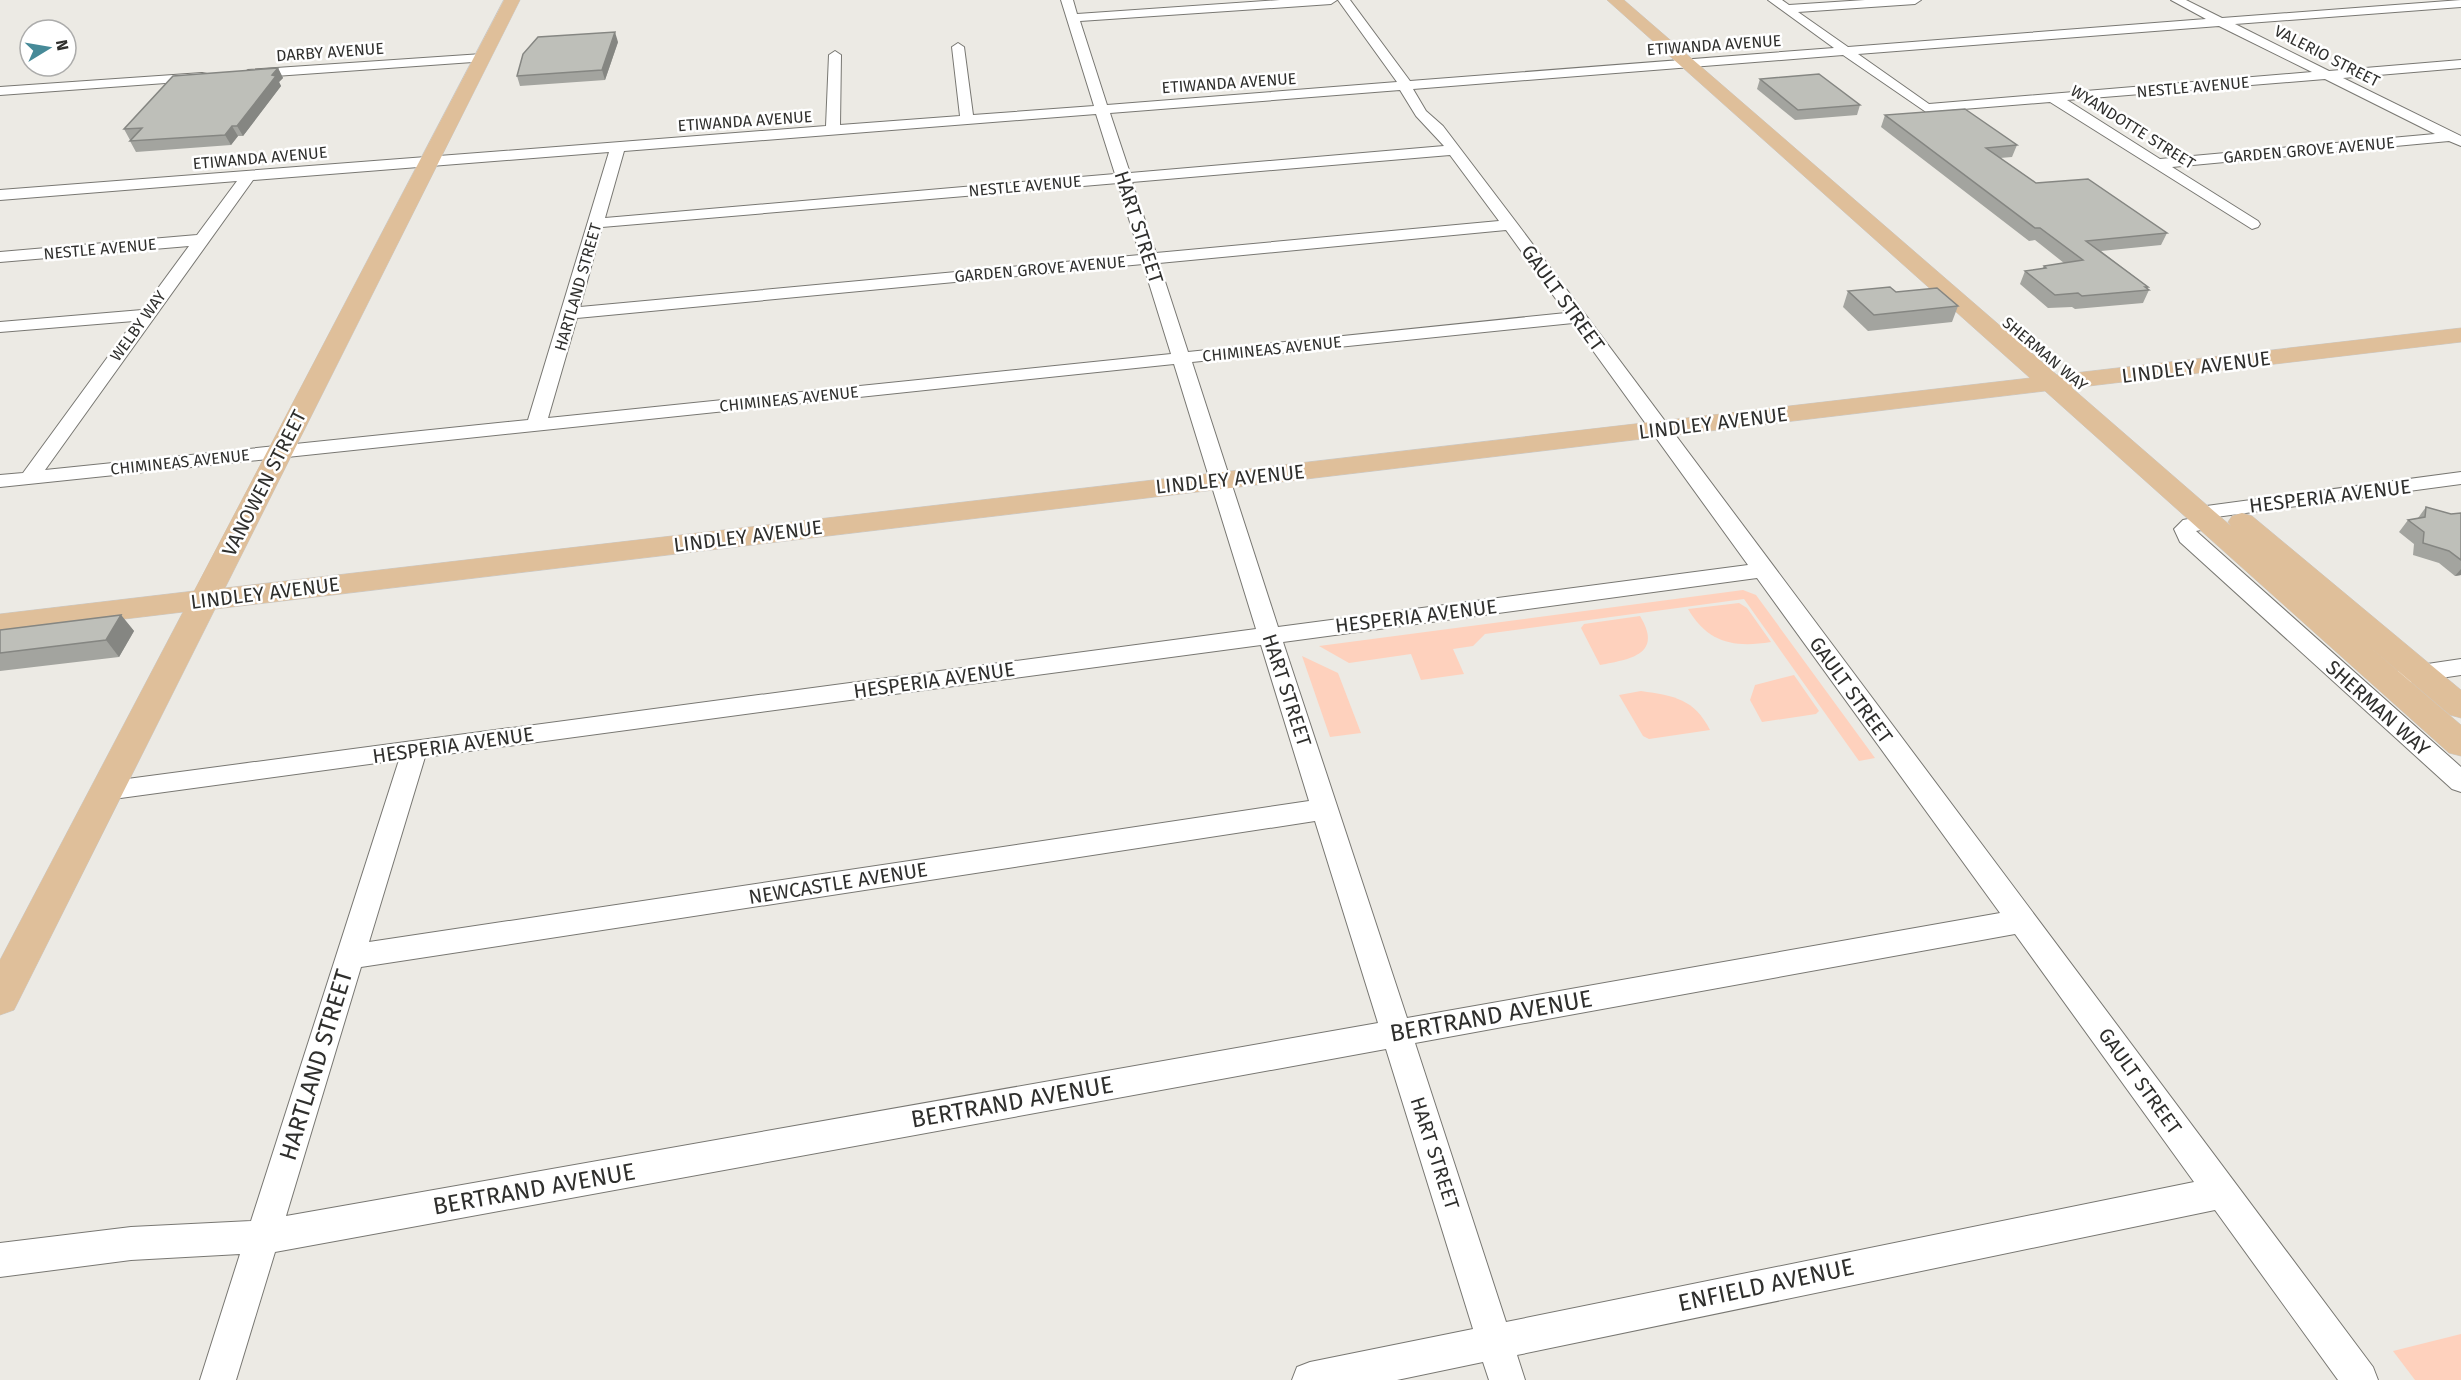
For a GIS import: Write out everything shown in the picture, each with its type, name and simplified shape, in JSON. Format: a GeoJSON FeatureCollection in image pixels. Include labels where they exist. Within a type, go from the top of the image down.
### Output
{"type":"FeatureCollection","features":[{"type":"Feature","properties":{"kind":"main road","name":"VANOWEN STREET"},"geometry":{"type":"LineString","coordinates":[[0,998],[512,0]]}},
{"type":"Feature","properties":{"kind":"main road","name":"SHERMAN WAY"},"geometry":{"type":"LineString","coordinates":[[1615,0],[1696,63]]}},
{"type":"Feature","properties":{"kind":"main road","name":"SHERMAN WAY"},"geometry":{"type":"LineString","coordinates":[[1630,0],[1696,63],[2065,382],[2461,744]]}},
{"type":"Feature","properties":{"kind":"main road","name":"LINDLEY AVENUE"},"geometry":{"type":"LineString","coordinates":[[0,624],[2461,335]]}},
{"type":"Feature","properties":{"kind":"main road","name":"SHERMAN WAY"},"geometry":{"type":"LineString","coordinates":[[2212,515],[2421,673],[2461,707]]}},
{"type":"Feature","properties":{"kind":"street","name":"HART STREET"},"geometry":{"type":"LineString","coordinates":[[1067,0],[1507,1380]]}},
{"type":"Feature","properties":{"kind":"street"},"geometry":{"type":"LineString","coordinates":[[1073,18],[1331,0]]}},
{"type":"Feature","properties":{"kind":"street","name":"GAULT STREET"},"geometry":{"type":"LineString","coordinates":[[1344,0],[1430,124],[1438,129],[1510,225],[2360,1380]]}},
{"type":"Feature","properties":{"kind":"street"},"geometry":{"type":"LineString","coordinates":[[1774,0],[1846,51]]}},
{"type":"Feature","properties":{"kind":"street"},"geometry":{"type":"LineString","coordinates":[[1788,9],[1915,0]]}},
{"type":"Feature","properties":{"kind":"street","name":"VALERIO STREET"},"geometry":{"type":"LineString","coordinates":[[2177,0],[2458,139]]}},
{"type":"Feature","properties":{"kind":"street","name":"ETIWANDA AVENUE"},"geometry":{"type":"LineString","coordinates":[[0,195],[2461,3]]}},
{"type":"Feature","properties":{"kind":"street"},"geometry":{"type":"LineString","coordinates":[[958,47],[967,120]]}},
{"type":"Feature","properties":{"kind":"street","name":"NESTLE AVENUE"},"geometry":{"type":"LineString","coordinates":[[1846,51],[1926,108],[2461,64]]}},
{"type":"Feature","properties":{"kind":"street"},"geometry":{"type":"LineString","coordinates":[[833,131],[835,55]]}},
{"type":"Feature","properties":{"kind":"street","name":"DARBY AVENUE"},"geometry":{"type":"LineString","coordinates":[[0,91],[482,58]]}},
{"type":"Feature","properties":{"kind":"street","name":"WYANDOTTE STREET"},"geometry":{"type":"LineString","coordinates":[[2055,99],[2252,224]]}},
{"type":"Feature","properties":{"kind":"street","name":"GARDEN GROVE AVENUE"},"geometry":{"type":"LineString","coordinates":[[2158,164],[2458,139]]}},
{"type":"Feature","properties":{"kind":"street","name":"HARTLAND STREET"},"geometry":{"type":"LineString","coordinates":[[536,426],[618,147]]}},
{"type":"Feature","properties":{"kind":"street","name":"NESTLE AVENUE"},"geometry":{"type":"LineString","coordinates":[[596,223],[1453,150]]}},
{"type":"Feature","properties":{"kind":"street","name":"WELBY WAY"},"geometry":{"type":"LineString","coordinates":[[29,478],[248,176]]}},
{"type":"Feature","properties":{"kind":"street","name":"GARDEN GROVE AVENUE"},"geometry":{"type":"LineString","coordinates":[[570,313],[1510,225]]}},
{"type":"Feature","properties":{"kind":"street","name":"NESTLE AVENUE"},"geometry":{"type":"LineString","coordinates":[[0,257],[200,240]]}},
{"type":"Feature","properties":{"kind":"street"},"geometry":{"type":"LineString","coordinates":[[0,327],[146,315]]}},
{"type":"Feature","properties":{"kind":"street","name":"CHIMINEAS AVENUE"},"geometry":{"type":"LineString","coordinates":[[0,480],[1577,317]]}},
{"type":"Feature","properties":{"kind":"street","name":"HESPERIA AVENUE"},"geometry":{"type":"LineString","coordinates":[[2212,515],[2461,478]]}},
{"type":"Feature","properties":{"kind":"street","name":"SHERMAN WAY"},"geometry":{"type":"LineString","coordinates":[[2212,515],[2185,529],[2188,537],[2461,782]]}},
{"type":"Feature","properties":{"kind":"street","name":"HESPERIA AVENUE"},"geometry":{"type":"LineString","coordinates":[[106,790],[1763,570]]}},
{"type":"Feature","properties":{"kind":"street"},"geometry":{"type":"LineString","coordinates":[[2387,678],[2461,667]]}},
{"type":"Feature","properties":{"kind":"street","name":"HARTLAND STREET"},"geometry":{"type":"LineString","coordinates":[[218,1380],[415,750]]}},
{"type":"Feature","properties":{"kind":"street","name":"NEWCASTLE AVENUE"},"geometry":{"type":"LineString","coordinates":[[350,957],[1325,809]]}},
{"type":"Feature","properties":{"kind":"street","name":"BERTRAND AVENUE"},"geometry":{"type":"LineString","coordinates":[[0,1260],[78,1247],[170,1239],[263,1237],[2022,921]]}},
{"type":"Feature","properties":{"kind":"street","name":"ENFIELD AVENUE"},"geometry":{"type":"LineString","coordinates":[[1311,1380],[2222,1192]]}},
{"type":"Feature","properties":{"kind":"shaded area"},"geometry":{"type":"Polygon","coordinates":[[[1743,590],[1756,595],[1875,758],[1859,761],[1744,599],[1485,634],[1473,646],[1453,649],[1464,674],[1421,680],[1411,654],[1349,663],[1319,646],[1743,590]]]}},
{"type":"Feature","properties":{"kind":"shaded area"},"geometry":{"type":"Polygon","coordinates":[[[1739,603],[1747,608],[1771,642],[1745,644],[1723,640],[1704,629],[1688,609],[1739,603]]]}},
{"type":"Feature","properties":{"kind":"shaded area"},"geometry":{"type":"Polygon","coordinates":[[[1640,616],[1648,639],[1646,647],[1633,657],[1600,665],[1581,628],[1584,624],[1640,616]]]}},
{"type":"Feature","properties":{"kind":"shaded area"},"geometry":{"type":"Polygon","coordinates":[[[1302,656],[1338,673],[1361,733],[1330,737],[1302,656]]]}},
{"type":"Feature","properties":{"kind":"shaded area"},"geometry":{"type":"Polygon","coordinates":[[[1794,675],[1819,711],[1816,714],[1762,722],[1750,700],[1755,685],[1794,675]]]}},
{"type":"Feature","properties":{"kind":"shaded area"},"geometry":{"type":"Polygon","coordinates":[[[1641,691],[1674,697],[1690,705],[1710,730],[1649,739],[1643,736],[1619,695],[1641,691]]]}},
{"type":"Feature","properties":{"kind":"shaded area"},"geometry":{"type":"Polygon","coordinates":[[[2461,1334],[2461,1380],[2415,1380],[2393,1351],[2461,1334]]]}},
{"type":"Feature","properties":{"kind":"building"},"geometry":{"type":"Polygon","coordinates":[[[615,32],[602,70],[517,76],[523,54],[538,37],[615,32]]]}},
{"type":"Feature","properties":{"kind":"building"},"geometry":{"type":"Polygon","coordinates":[[[278,68],[272,75],[276,76],[237,126],[232,126],[225,135],[130,141],[142,128],[124,129],[173,76],[278,68]]]}},
{"type":"Feature","properties":{"kind":"building"},"geometry":{"type":"Polygon","coordinates":[[[1819,74],[1860,105],[1798,110],[1760,79],[1819,74]]]}},
{"type":"Feature","properties":{"kind":"building"},"geometry":{"type":"Polygon","coordinates":[[[1965,109],[2017,145],[1986,148],[2036,183],[2088,179],[2167,233],[2086,241],[2149,290],[2082,296],[2078,293],[2055,295],[2025,271],[2083,260],[2040,228],[2035,228],[1885,115],[1965,109]]]}},
{"type":"Feature","properties":{"kind":"building"},"geometry":{"type":"Polygon","coordinates":[[[1890,287],[1896,292],[1937,288],[1958,306],[1874,315],[1848,291],[1890,287]]]}},
{"type":"Feature","properties":{"kind":"building"},"geometry":{"type":"Polygon","coordinates":[[[2426,507],[2451,514],[2461,513],[2461,560],[2449,551],[2423,543],[2424,532],[2408,520],[2425,517],[2426,507]]]}},
{"type":"Feature","properties":{"kind":"building"},"geometry":{"type":"Polygon","coordinates":[[[121,615],[106,640],[0,653],[0,630],[121,615]]]}}]}
